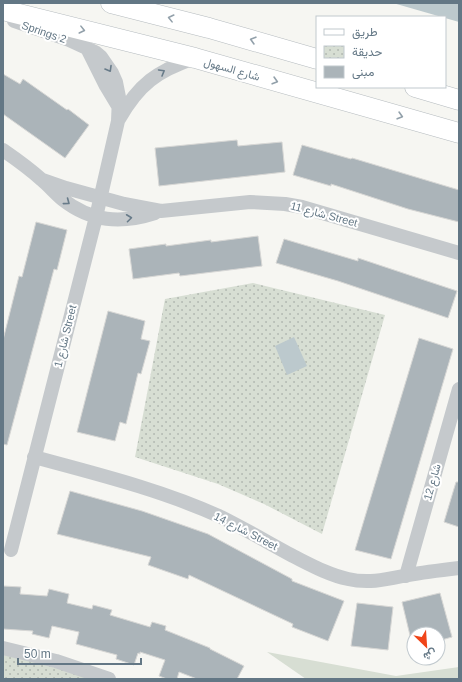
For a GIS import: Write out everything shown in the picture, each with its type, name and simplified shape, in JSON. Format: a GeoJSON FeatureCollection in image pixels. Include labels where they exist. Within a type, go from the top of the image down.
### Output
{"type":"FeatureCollection","features":[{"type":"Feature","properties":{"kind":"main road"},"geometry":{"type":"LineString","coordinates":[[111,3],[209,28],[316,59]]}},
{"type":"Feature","properties":{"kind":"main road","name":"شارع السهول"},"geometry":{"type":"LineString","coordinates":[[3,10],[195,58],[459,133]]}},
{"type":"Feature","properties":{"kind":"main road"},"geometry":{"type":"LineString","coordinates":[[418,88],[459,100]]}},
{"type":"Feature","properties":{"kind":"street","name":"Springs 2"},"geometry":{"type":"LineString","coordinates":[[3,13],[13,21],[69,40],[102,57],[112,73],[118,90],[118,121]]}},
{"type":"Feature","properties":{"kind":"street"},"geometry":{"type":"LineString","coordinates":[[118,121],[127,105],[138,91],[155,76],[174,65],[195,58]]}},
{"type":"Feature","properties":{"kind":"street","name":"شارع 1 Street"},"geometry":{"type":"LineString","coordinates":[[11,550],[96,217],[118,121]]}},
{"type":"Feature","properties":{"kind":"street"},"geometry":{"type":"LineString","coordinates":[[3,150],[42,180]]}},
{"type":"Feature","properties":{"kind":"street","name":"شارع 11 Street"},"geometry":{"type":"LineString","coordinates":[[42,180],[100,198],[161,211]]}},
{"type":"Feature","properties":{"kind":"street","name":"شارع 11 Street"},"geometry":{"type":"LineString","coordinates":[[42,180],[72,206],[96,217],[109,220],[148,215],[161,211],[250,202],[285,204],[319,212],[459,253]]}},
{"type":"Feature","properties":{"kind":"street","name":"شارع 12"},"geometry":{"type":"LineString","coordinates":[[406,576],[459,389]]}},
{"type":"Feature","properties":{"kind":"street","name":"شارع 14 Street"},"geometry":{"type":"LineString","coordinates":[[34,457],[127,483],[184,502],[221,518],[312,566],[349,580],[387,580],[459,568]]}},
{"type":"Feature","properties":{"kind":"street"},"geometry":{"type":"LineString","coordinates":[[3,648],[56,661],[94,677],[109,679]]}},
{"type":"Feature","properties":{"kind":"green space"},"geometry":{"type":"Polygon","coordinates":[[[253,283],[385,315],[322,534],[264,504],[218,484],[135,457],[165,299],[253,283]]]}},
{"type":"Feature","properties":{"kind":"green space"},"geometry":{"type":"Polygon","coordinates":[[[3,652],[93,679],[3,679],[3,652]]]}},
{"type":"Feature","properties":{"kind":"green space"},"geometry":{"type":"Polygon","coordinates":[[[267,652],[396,676],[459,667],[459,679],[306,679],[267,652]]]}},
{"type":"Feature","properties":{"kind":"shaded area"},"geometry":{"type":"Polygon","coordinates":[[[393,3],[459,3],[459,22],[446,18],[446,16],[438,16],[393,3]]]}},
{"type":"Feature","properties":{"kind":"shaded area"},"geometry":{"type":"Polygon","coordinates":[[[294,337],[307,366],[287,375],[275,346],[294,337]]]}},
{"type":"Feature","properties":{"kind":"building"},"geometry":{"type":"Polygon","coordinates":[[[3,74],[20,84],[23,79],[89,125],[65,158],[3,114],[3,74]]]}},
{"type":"Feature","properties":{"kind":"building"},"geometry":{"type":"Polygon","coordinates":[[[237,140],[238,146],[282,142],[285,172],[159,186],[155,148],[237,140]]]}},
{"type":"Feature","properties":{"kind":"building"},"geometry":{"type":"Polygon","coordinates":[[[302,145],[351,159],[352,158],[459,190],[459,222],[408,209],[331,184],[331,186],[293,175],[302,145]]]}},
{"type":"Feature","properties":{"kind":"building"},"geometry":{"type":"Polygon","coordinates":[[[36,222],[67,230],[57,270],[54,269],[7,445],[3,444],[3,340],[19,276],[22,277],[36,222]]]}},
{"type":"Feature","properties":{"kind":"building"},"geometry":{"type":"Polygon","coordinates":[[[258,236],[262,266],[180,276],[179,273],[133,279],[129,249],[166,244],[166,246],[258,236]]]}},
{"type":"Feature","properties":{"kind":"building"},"geometry":{"type":"Polygon","coordinates":[[[284,239],[358,261],[358,258],[457,291],[448,318],[338,281],[276,263],[284,239]]]}},
{"type":"Feature","properties":{"kind":"building"},"geometry":{"type":"Polygon","coordinates":[[[108,311],[145,321],[141,339],[150,341],[141,374],[138,373],[126,424],[120,422],[115,441],[77,432],[108,311]]]}},
{"type":"Feature","properties":{"kind":"building"},"geometry":{"type":"Polygon","coordinates":[[[419,338],[453,349],[391,559],[355,550],[419,338]]]}},
{"type":"Feature","properties":{"kind":"building"},"geometry":{"type":"Polygon","coordinates":[[[456,482],[459,482],[459,527],[444,522],[456,482]]]}},
{"type":"Feature","properties":{"kind":"building"},"geometry":{"type":"Polygon","coordinates":[[[70,491],[142,511],[208,534],[292,579],[292,581],[344,601],[328,641],[292,627],[293,624],[189,575],[188,579],[148,565],[151,557],[57,534],[70,491]]]}},
{"type":"Feature","properties":{"kind":"building"},"geometry":{"type":"Polygon","coordinates":[[[3,586],[21,587],[20,594],[47,596],[49,589],[69,594],[67,603],[92,609],[93,605],[112,610],[110,615],[150,627],[152,622],[166,626],[165,630],[210,648],[244,666],[237,679],[197,679],[179,672],[177,679],[167,679],[159,676],[165,660],[140,652],[140,654],[138,653],[134,665],[116,659],[117,655],[76,644],[79,632],[52,626],[49,638],[32,634],[33,631],[3,629],[3,586]]]}},
{"type":"Feature","properties":{"kind":"building"},"geometry":{"type":"Polygon","coordinates":[[[440,593],[452,637],[446,639],[446,626],[408,626],[402,602],[440,593]]]}},
{"type":"Feature","properties":{"kind":"building"},"geometry":{"type":"Polygon","coordinates":[[[357,603],[393,607],[388,650],[351,646],[357,603]]]}}]}
